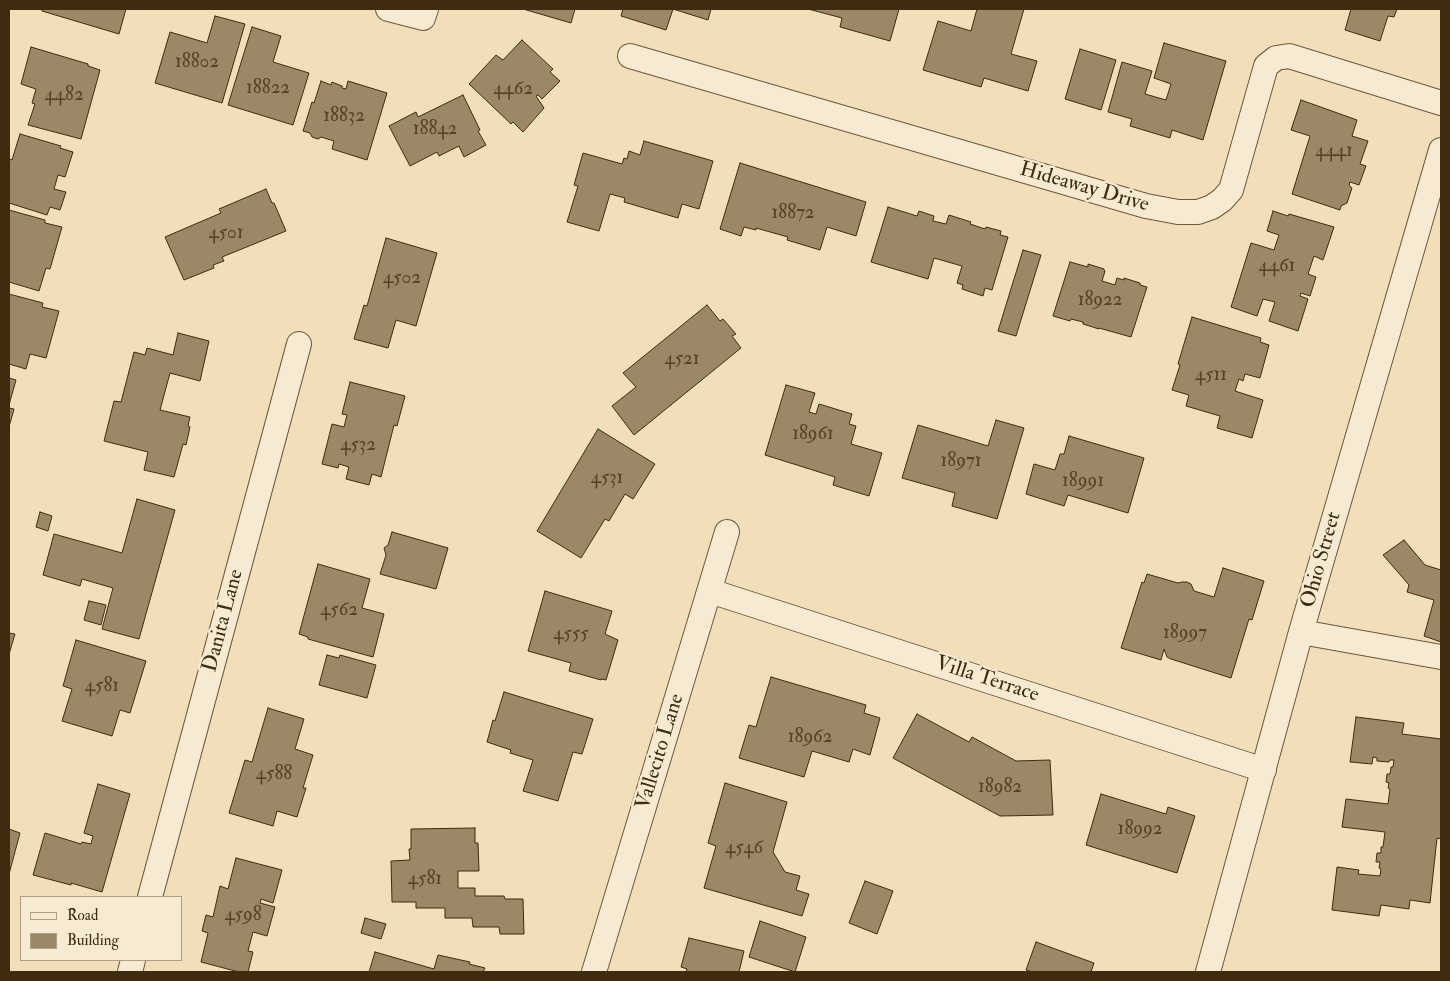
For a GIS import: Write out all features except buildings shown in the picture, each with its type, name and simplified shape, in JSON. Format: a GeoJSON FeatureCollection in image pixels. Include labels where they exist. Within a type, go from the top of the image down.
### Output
{"type":"FeatureCollection","features":[{"type":"Feature","properties":{"kind":"street"},"geometry":{"type":"LineString","coordinates":[[388,9],[424,13]]}},
{"type":"Feature","properties":{"kind":"street","name":"Hideaway Drive"},"geometry":{"type":"LineString","coordinates":[[630,56],[1146,206],[1178,212],[1198,212],[1212,207],[1231,190],[1266,66],[1276,58],[1289,56],[1441,103]]}},
{"type":"Feature","properties":{"kind":"street","name":"Ohio Street"},"geometry":{"type":"LineString","coordinates":[[1208,972],[1301,632],[1441,150]]}},
{"type":"Feature","properties":{"kind":"street","name":"Danita Lane"},"geometry":{"type":"LineString","coordinates":[[150,896],[299,344]]}},
{"type":"Feature","properties":{"kind":"street","name":"Vallecito Lane"},"geometry":{"type":"LineString","coordinates":[[594,972],[727,532]]}},
{"type":"Feature","properties":{"kind":"street","name":"Villa Terrace"},"geometry":{"type":"LineString","coordinates":[[710,591],[1264,770]]}},
{"type":"Feature","properties":{"kind":"street"},"geometry":{"type":"LineString","coordinates":[[1301,632],[1441,657]]}}]}
